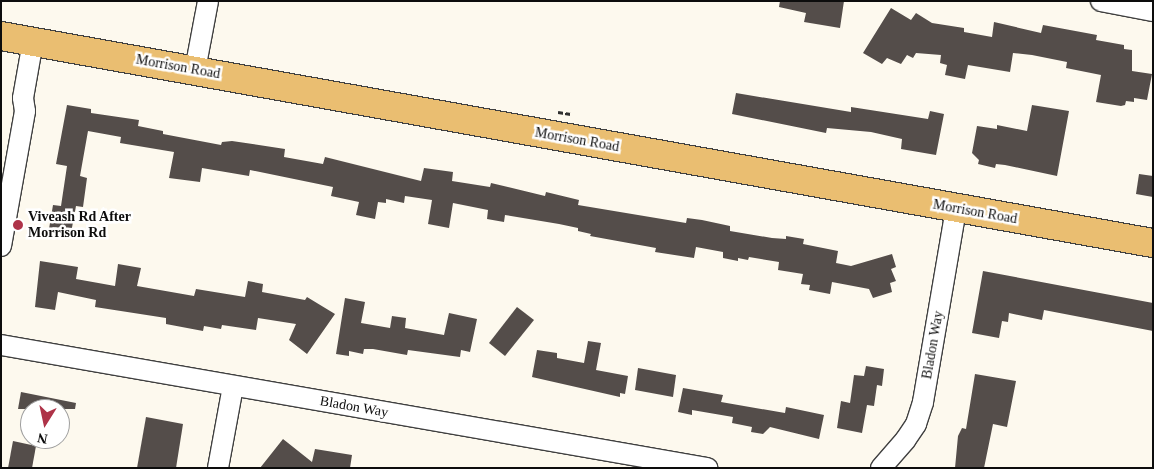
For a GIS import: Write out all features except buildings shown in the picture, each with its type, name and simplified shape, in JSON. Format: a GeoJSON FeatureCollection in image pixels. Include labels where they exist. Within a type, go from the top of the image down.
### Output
{"type":"FeatureCollection","features":[{"type":"Feature","properties":{"kind":"main road","name":"Morrison Road"},"geometry":{"type":"LineString","coordinates":[[1,36],[1153,243]]}},
{"type":"Feature","properties":{"kind":"street"},"geometry":{"type":"LineString","coordinates":[[195,70],[208,1]]}},
{"type":"Feature","properties":{"kind":"street"},"geometry":{"type":"LineString","coordinates":[[1102,1],[1153,11]]}},
{"type":"Feature","properties":{"kind":"street"},"geometry":{"type":"LineString","coordinates":[[1,246],[25,111],[23,98],[39,42]]}},
{"type":"Feature","properties":{"kind":"street","name":"Bladon Way"},"geometry":{"type":"LineString","coordinates":[[881,468],[906,439],[916,424],[923,402],[956,209]]}},
{"type":"Feature","properties":{"kind":"street","name":"Bladon Way"},"geometry":{"type":"LineString","coordinates":[[1,345],[708,468]]}},
{"type":"Feature","properties":{"kind":"street"},"geometry":{"type":"LineString","coordinates":[[218,468],[233,386]]}},
{"type":"Feature","properties":{"kind":"place","name":"Viveash Rd After Morrison Rd"},"geometry":{"type":"Point","coordinates":[18,225]}}]}
